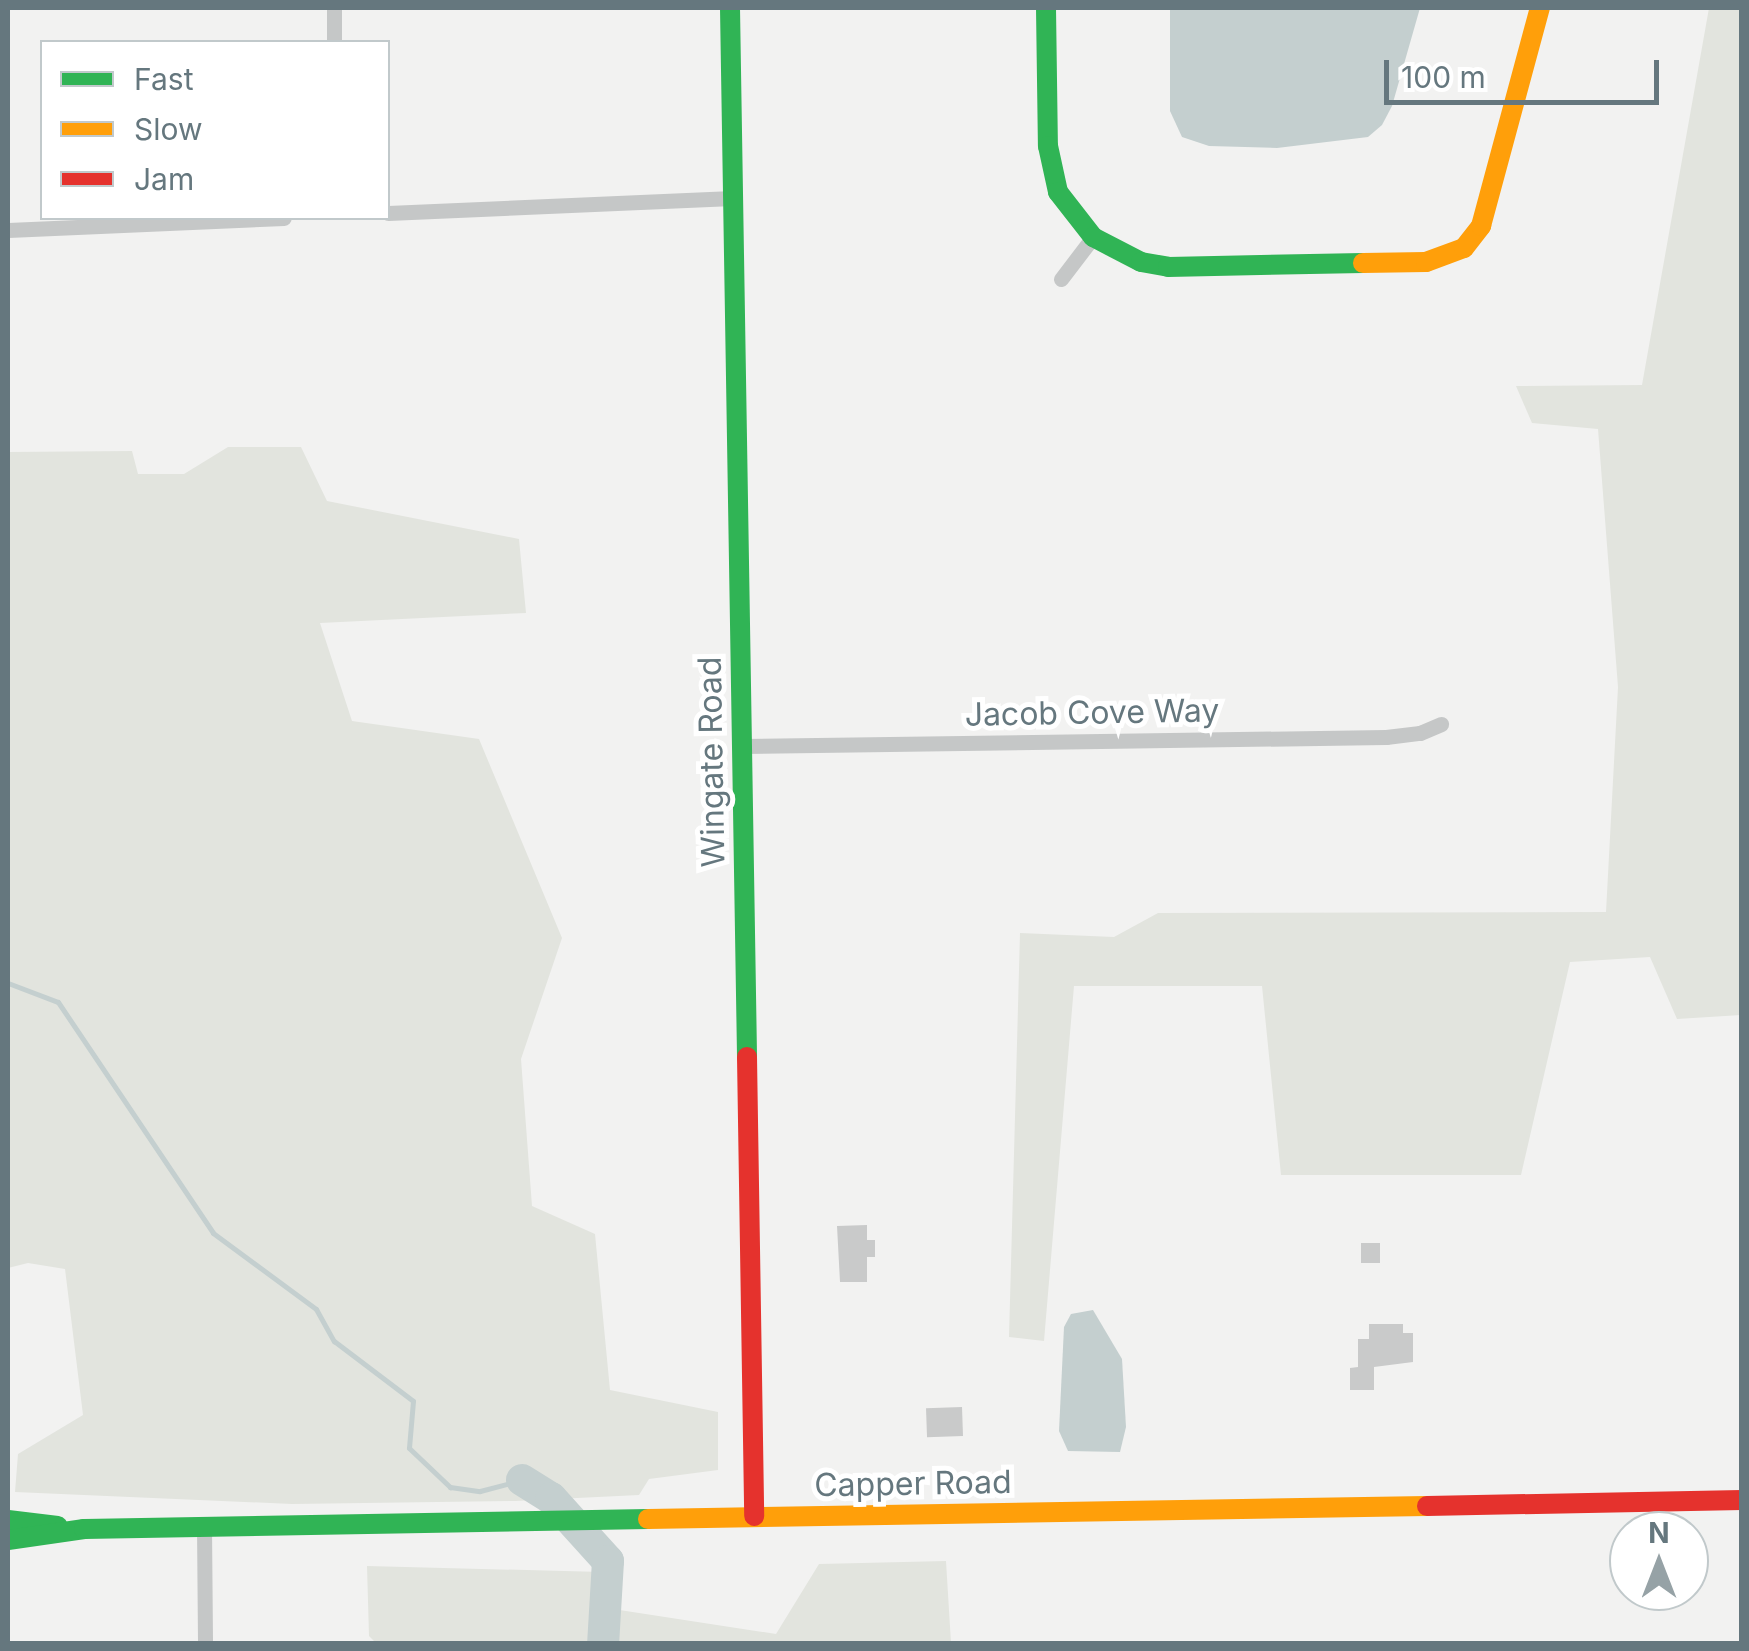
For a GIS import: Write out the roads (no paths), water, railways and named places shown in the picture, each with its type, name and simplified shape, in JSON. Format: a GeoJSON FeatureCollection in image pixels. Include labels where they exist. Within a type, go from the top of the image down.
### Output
{"type":"FeatureCollection","features":[{"type":"Feature","properties":{"kind":"street"},"geometry":{"type":"LineString","coordinates":[[334,8],[334,40]]}},
{"type":"Feature","properties":{"kind":"street","name":"Wingate Road"},"geometry":{"type":"LineString","coordinates":[[730,8],[754,1516]]}},
{"type":"Feature","properties":{"kind":"street"},"geometry":{"type":"LineString","coordinates":[[1046,8],[1050,166],[1069,212],[1092,237],[1127,256],[1168,267],[1426,262],[1464,248],[1480,226],[1491,194],[1540,8]]}},
{"type":"Feature","properties":{"kind":"street"},"geometry":{"type":"LineString","coordinates":[[390,213],[733,198]]}},
{"type":"Feature","properties":{"kind":"street"},"geometry":{"type":"LineString","coordinates":[[8,230],[238,220]]}},
{"type":"Feature","properties":{"kind":"street"},"geometry":{"type":"LineString","coordinates":[[1061,279],[1092,237]]}},
{"type":"Feature","properties":{"kind":"street","name":"Jacob Cove Way"},"geometry":{"type":"LineString","coordinates":[[742,746],[1386,737],[1420,734],[1440,724]]}},
{"type":"Feature","properties":{"kind":"street","name":"Capper Road"},"geometry":{"type":"LineString","coordinates":[[8,1540],[84,1529],[204,1526],[1742,1500]]}},
{"type":"Feature","properties":{"kind":"street","name":"Capper Road"},"geometry":{"type":"LineString","coordinates":[[8,1520],[84,1529]]}},
{"type":"Feature","properties":{"kind":"street"},"geometry":{"type":"LineString","coordinates":[[204,1526],[206,1644]]}},
{"type":"Feature","properties":{"kind":"waterway"},"geometry":{"type":"LineString","coordinates":[[8,983],[58,1002],[213,1233],[316,1309],[334,1341],[413,1401],[409,1448],[450,1487],[480,1491],[522,1480]]}},
{"type":"Feature","properties":{"kind":"waterway"},"geometry":{"type":"LineString","coordinates":[[522,1480],[551,1498],[608,1561],[603,1644]]}}]}
